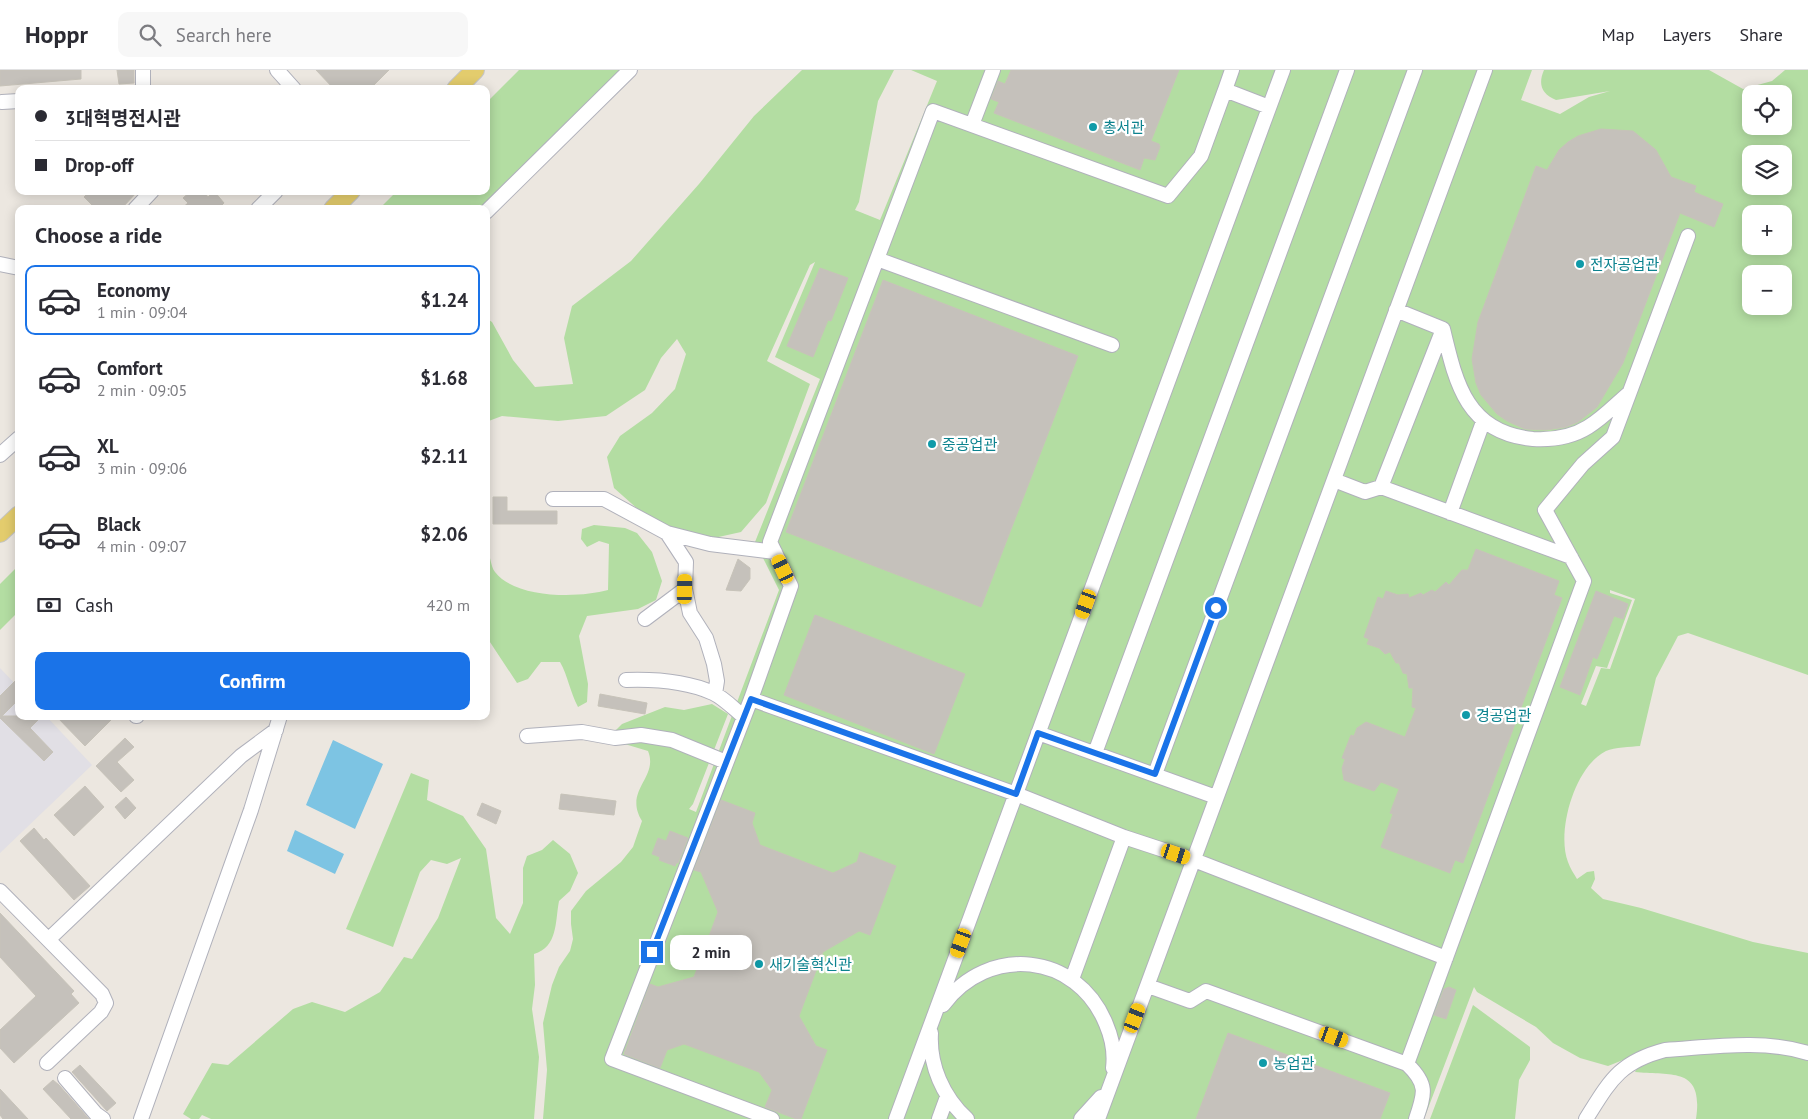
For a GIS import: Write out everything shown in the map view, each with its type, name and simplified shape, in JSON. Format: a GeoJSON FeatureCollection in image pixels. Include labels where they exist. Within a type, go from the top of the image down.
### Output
{"type":"FeatureCollection","features":[{"type":"Feature","properties":{"kind":"main road"},"geometry":{"type":"LineString","coordinates":[[460,85],[475,70]]}},
{"type":"Feature","properties":{"kind":"main road"},"geometry":{"type":"LineString","coordinates":[[337,205],[347,195]]}},
{"type":"Feature","properties":{"kind":"main road"},"geometry":{"type":"LineString","coordinates":[[0,533],[15,519]]}},
{"type":"Feature","properties":{"kind":"street"},"geometry":{"type":"LineString","coordinates":[[143,70],[143,85]]}},
{"type":"Feature","properties":{"kind":"street"},"geometry":{"type":"LineString","coordinates":[[277,70],[290,85]]}},
{"type":"Feature","properties":{"kind":"street"},"geometry":{"type":"LineString","coordinates":[[490,208],[630,70]]}},
{"type":"Feature","properties":{"kind":"street"},"geometry":{"type":"LineString","coordinates":[[972,125],[993,70]]}},
{"type":"Feature","properties":{"kind":"street"},"geometry":{"type":"LineString","coordinates":[[772,1119],[612,1059],[751,699],[792,586],[770,542],[932,111],[1168,196],[1201,156],[1232,70]]}},
{"type":"Feature","properties":{"kind":"street"},"geometry":{"type":"LineString","coordinates":[[896,1119],[1283,70]]}},
{"type":"Feature","properties":{"kind":"street"},"geometry":{"type":"LineString","coordinates":[[1095,753],[1347,70]]}},
{"type":"Feature","properties":{"kind":"street"},"geometry":{"type":"LineString","coordinates":[[1155,774],[1415,70]]}},
{"type":"Feature","properties":{"kind":"street"},"geometry":{"type":"LineString","coordinates":[[1098,1119],[1485,70]]}},
{"type":"Feature","properties":{"kind":"street"},"geometry":{"type":"LineString","coordinates":[[1225,90],[1269,107]]}},
{"type":"Feature","properties":{"kind":"street"},"geometry":{"type":"LineString","coordinates":[[2,102],[15,101]]}},
{"type":"Feature","properties":{"kind":"street"},"geometry":{"type":"LineString","coordinates":[[138,205],[148,195]]}},
{"type":"Feature","properties":{"kind":"street"},"geometry":{"type":"LineString","coordinates":[[261,205],[269,195]]}},
{"type":"Feature","properties":{"kind":"street"},"geometry":{"type":"LineString","coordinates":[[1407,1064],[1584,581],[1545,510],[1583,464],[1614,438],[1688,236]]}},
{"type":"Feature","properties":{"kind":"street"},"geometry":{"type":"LineString","coordinates":[[877,259],[1112,345]]}},
{"type":"Feature","properties":{"kind":"street"},"geometry":{"type":"LineString","coordinates":[[0,264],[15,267]]}},
{"type":"Feature","properties":{"kind":"street"},"geometry":{"type":"LineString","coordinates":[[1396,310],[1443,329]]}},
{"type":"Feature","properties":{"kind":"street"},"geometry":{"type":"LineString","coordinates":[[1443,329],[1454,373],[1466,399],[1483,422],[1519,437],[1551,440],[1588,427],[1630,393]]}},
{"type":"Feature","properties":{"kind":"street"},"geometry":{"type":"LineString","coordinates":[[1381,487],[1443,329]]}},
{"type":"Feature","properties":{"kind":"street"},"geometry":{"type":"LineString","coordinates":[[1450,513],[1483,422]]}},
{"type":"Feature","properties":{"kind":"street"},"geometry":{"type":"LineString","coordinates":[[0,454],[15,441]]}},
{"type":"Feature","properties":{"kind":"street"},"geometry":{"type":"LineString","coordinates":[[1334,480],[1365,492],[1381,487],[1571,557]]}},
{"type":"Feature","properties":{"kind":"street"},"geometry":{"type":"LineString","coordinates":[[553,499],[604,499],[666,533],[710,544],[775,552]]}},
{"type":"Feature","properties":{"kind":"street"},"geometry":{"type":"LineString","coordinates":[[666,533],[686,562],[685,589],[690,613],[706,638],[714,664],[717,681],[714,694]]}},
{"type":"Feature","properties":{"kind":"street"},"geometry":{"type":"LineString","coordinates":[[646,619],[685,589]]}},
{"type":"Feature","properties":{"kind":"street"},"geometry":{"type":"LineString","coordinates":[[626,680],[653,680],[694,686],[714,694],[744,717]]}},
{"type":"Feature","properties":{"kind":"street"},"geometry":{"type":"LineString","coordinates":[[751,699],[1194,860],[1446,958]]}},
{"type":"Feature","properties":{"kind":"street"},"geometry":{"type":"LineString","coordinates":[[50,938],[278,723]]}},
{"type":"Feature","properties":{"kind":"street"},"geometry":{"type":"LineString","coordinates":[[141,1119],[251,810],[278,723]]}},
{"type":"Feature","properties":{"kind":"street"},"geometry":{"type":"LineString","coordinates":[[527,736],[582,732],[615,738],[641,735],[672,740],[726,762]]}},
{"type":"Feature","properties":{"kind":"street"},"geometry":{"type":"LineString","coordinates":[[1038,733],[1216,797]]}},
{"type":"Feature","properties":{"kind":"street"},"geometry":{"type":"LineString","coordinates":[[1072,979],[1124,836]]}},
{"type":"Feature","properties":{"kind":"street"},"geometry":{"type":"LineString","coordinates":[[0,891],[50,938],[102,994],[106,1004],[46,1063]]}},
{"type":"Feature","properties":{"kind":"street"},"geometry":{"type":"LineString","coordinates":[[967,1119],[947,1097],[933,1064],[932,1020],[952,993],[961,985],[998,967],[1025,964],[1039,965],[1072,979],[1095,1002],[1107,1027],[1113,1053],[1110,1084],[1090,1111],[1081,1119]]}},
{"type":"Feature","properties":{"kind":"street"},"geometry":{"type":"LineString","coordinates":[[1148,986],[1190,1001],[1206,991],[1407,1064],[1421,1077],[1424,1096],[1416,1119]]}},
{"type":"Feature","properties":{"kind":"street"},"geometry":{"type":"LineString","coordinates":[[1586,1119],[1616,1074],[1638,1058],[1650,1054],[1665,1050],[1765,1046],[1784,1047],[1808,1053]]}},
{"type":"Feature","properties":{"kind":"street"},"geometry":{"type":"LineString","coordinates":[[64,1078],[96,1114],[103,1119]]}},
{"type":"Feature","properties":{"kind":"street"},"geometry":{"type":"LineString","coordinates":[[939,1119],[947,1097]]}},
{"type":"Feature","properties":{"kind":"shaded area"},"geometry":{"type":"Polygon","coordinates":[[[0,668],[15,684],[15,720],[50,720],[92,765],[0,853],[0,668]]]}},
{"type":"Feature","properties":{"kind":"green space"},"geometry":{"type":"Polygon","coordinates":[[[519,70],[621,70],[485,205],[383,205],[393,195],[490,195],[490,99],[519,70]]]}},
{"type":"Feature","properties":{"kind":"green space"},"geometry":{"type":"Polygon","coordinates":[[[802,70],[894,70],[878,101],[859,202],[855,210],[880,220],[937,81],[911,70],[1532,70],[1521,100],[1560,114],[1589,97],[1610,91],[1556,100],[1547,95],[1542,88],[1541,80],[1544,70],[1709,70],[1742,88],[1742,135],[1792,135],[1792,85],[1758,85],[1772,81],[1785,70],[1808,70],[1808,675],[1688,633],[1678,636],[1656,678],[1640,746],[1606,751],[1585,770],[1577,785],[1567,817],[1565,849],[1568,862],[1577,879],[1587,872],[1594,871],[1595,879],[1591,888],[1603,899],[1641,908],[1753,942],[1808,953],[1808,1047],[1794,1042],[1769,1041],[1638,1054],[1608,1066],[1580,1058],[1553,1043],[1536,1027],[1477,992],[1474,987],[1424,1119],[543,1119],[547,1070],[543,1023],[552,985],[559,967],[570,951],[573,939],[571,911],[586,891],[621,862],[633,847],[642,821],[637,810],[636,801],[638,792],[649,769],[648,751],[618,742],[614,732],[622,724],[665,707],[684,710],[712,704],[728,714],[693,804],[689,809],[696,812],[779,590],[755,542],[820,379],[775,357],[815,262],[810,265],[767,361],[810,384],[766,503],[741,532],[714,538],[667,528],[649,519],[614,488],[607,457],[620,436],[652,413],[675,389],[686,354],[677,339],[661,358],[645,390],[606,416],[558,421],[502,416],[490,420],[490,321],[513,360],[535,387],[573,384],[564,338],[572,306],[631,261],[699,184],[754,116],[802,70]],[[1610,590],[1610,593],[1632,600],[1607,668],[1596,666],[1581,704],[1586,706],[1601,668],[1610,669],[1635,599],[1610,590]]]}},
{"type":"Feature","properties":{"kind":"green space"},"geometry":{"type":"Polygon","coordinates":[[[594,525],[625,528],[637,533],[652,552],[662,581],[656,600],[638,609],[587,616],[579,636],[588,684],[587,702],[578,707],[560,662],[541,662],[528,679],[517,683],[490,642],[490,558],[495,572],[505,581],[532,592],[565,595],[596,593],[608,590],[609,544],[599,541],[587,547],[581,539],[582,529],[594,525]]]}},
{"type":"Feature","properties":{"kind":"green space"},"geometry":{"type":"Polygon","coordinates":[[[15,569],[15,615],[0,630],[0,584],[15,569]]]}},
{"type":"Feature","properties":{"kind":"green space"},"geometry":{"type":"Polygon","coordinates":[[[411,773],[429,780],[427,800],[463,816],[486,849],[496,918],[510,934],[523,903],[523,868],[527,856],[542,850],[553,840],[570,854],[578,873],[570,891],[559,901],[556,925],[551,940],[542,951],[534,954],[535,985],[532,1009],[539,1057],[534,1119],[211,1119],[202,1115],[199,1119],[191,1119],[183,1114],[212,1063],[228,1065],[293,1009],[312,1002],[345,1012],[380,992],[404,957],[412,959],[438,918],[461,858],[447,864],[431,860],[420,872],[393,947],[346,929],[411,773]]]}},
{"type":"Feature","properties":{"kind":"green space"},"geometry":{"type":"Polygon","coordinates":[[[1473,1005],[1530,1047],[1530,1060],[1519,1080],[1515,1119],[1430,1119],[1473,1005]]]}},
{"type":"Feature","properties":{"kind":"green space"},"geometry":{"type":"Polygon","coordinates":[[[1766,1050],[1808,1059],[1808,1119],[1696,1119],[1697,1102],[1695,1090],[1690,1082],[1682,1077],[1672,1075],[1635,1072],[1643,1064],[1675,1055],[1696,1052],[1766,1050]]]}},
{"type":"Feature","properties":{"kind":"water"},"geometry":{"type":"Polygon","coordinates":[[[333,740],[383,764],[355,829],[306,805],[333,740]]]}},
{"type":"Feature","properties":{"kind":"water"},"geometry":{"type":"Polygon","coordinates":[[[295,830],[344,854],[335,874],[287,851],[295,830]]]}},
{"type":"Feature","properties":{"kind":"building"},"geometry":{"type":"Polygon","coordinates":[[[0,70],[81,70],[81,79],[0,86],[0,70]]]}},
{"type":"Feature","properties":{"kind":"building"},"geometry":{"type":"Polygon","coordinates":[[[117,70],[134,70],[134,83],[119,84],[117,70]]]}},
{"type":"Feature","properties":{"kind":"building"},"geometry":{"type":"Polygon","coordinates":[[[316,70],[389,70],[374,85],[330,85],[316,70]]]}},
{"type":"Feature","properties":{"kind":"building","name":"총서관"},"geometry":{"type":"Polygon","coordinates":[[[1011,70],[1179,70],[1151,141],[1159,144],[1160,147],[1155,160],[1144,158],[1140,170],[994,113],[999,102],[991,99],[998,81],[1005,84],[1011,70]]]}},
{"type":"Feature","properties":{"kind":"building","name":"전자공업관"},"geometry":{"type":"Polygon","coordinates":[[[1601,129],[1633,131],[1656,150],[1671,177],[1696,186],[1694,192],[1723,204],[1714,227],[1680,213],[1623,363],[1597,407],[1578,422],[1566,427],[1546,430],[1525,429],[1497,414],[1481,395],[1476,383],[1472,359],[1478,322],[1536,166],[1547,170],[1559,150],[1568,142],[1578,136],[1601,129]]]}},
{"type":"Feature","properties":{"kind":"building"},"geometry":{"type":"Polygon","coordinates":[[[86,195],[134,195],[125,205],[92,205],[84,197],[86,195]]]}},
{"type":"Feature","properties":{"kind":"building"},"geometry":{"type":"Polygon","coordinates":[[[186,195],[206,195],[208,197],[210,195],[217,195],[224,203],[222,205],[186,205],[188,203],[183,198],[186,195]]]}},
{"type":"Feature","properties":{"kind":"building"},"geometry":{"type":"Polygon","coordinates":[[[820,268],[848,278],[831,321],[828,320],[813,357],[787,346],[820,268]]]}},
{"type":"Feature","properties":{"kind":"building","name":"중공업관"},"geometry":{"type":"Polygon","coordinates":[[[883,280],[1078,356],[981,607],[786,532],[883,280]]]}},
{"type":"Feature","properties":{"kind":"building"},"geometry":{"type":"Polygon","coordinates":[[[493,497],[507,497],[507,511],[557,511],[557,524],[493,524],[493,497]]]}},
{"type":"Feature","properties":{"kind":"building","name":"경공업관"},"geometry":{"type":"Polygon","coordinates":[[[1476,549],[1559,581],[1554,595],[1562,598],[1463,863],[1455,860],[1450,873],[1381,847],[1393,814],[1390,813],[1399,789],[1381,782],[1374,791],[1344,780],[1342,768],[1345,759],[1342,758],[1351,735],[1354,736],[1357,728],[1366,722],[1405,737],[1416,708],[1412,707],[1413,688],[1409,688],[1407,674],[1403,673],[1399,663],[1396,663],[1390,652],[1385,654],[1379,648],[1367,644],[1369,639],[1364,637],[1378,597],[1383,599],[1386,591],[1398,595],[1408,594],[1409,598],[1421,593],[1423,595],[1432,590],[1435,592],[1446,582],[1449,585],[1462,570],[1468,570],[1476,549]]]}},
{"type":"Feature","properties":{"kind":"building"},"geometry":{"type":"Polygon","coordinates":[[[738,559],[750,568],[750,579],[741,591],[726,590],[738,559]]]}},
{"type":"Feature","properties":{"kind":"building"},"geometry":{"type":"Polygon","coordinates":[[[1596,591],[1628,604],[1623,619],[1614,616],[1597,659],[1593,657],[1580,695],[1560,687],[1596,591]]]}},
{"type":"Feature","properties":{"kind":"building"},"geometry":{"type":"Polygon","coordinates":[[[815,615],[965,674],[934,754],[784,695],[815,615]]]}},
{"type":"Feature","properties":{"kind":"building"},"geometry":{"type":"Polygon","coordinates":[[[15,681],[15,703],[2,716],[15,716],[15,720],[38,720],[30,728],[53,752],[44,761],[0,718],[0,696],[15,681]]]}},
{"type":"Feature","properties":{"kind":"building"},"geometry":{"type":"Polygon","coordinates":[[[600,694],[647,703],[645,714],[598,706],[600,694]]]}},
{"type":"Feature","properties":{"kind":"building"},"geometry":{"type":"Polygon","coordinates":[[[60,720],[111,720],[85,746],[60,720]]]}},
{"type":"Feature","properties":{"kind":"building"},"geometry":{"type":"Polygon","coordinates":[[[125,738],[134,747],[117,762],[134,780],[121,792],[96,766],[125,738]]]}},
{"type":"Feature","properties":{"kind":"building"},"geometry":{"type":"Polygon","coordinates":[[[85,786],[104,807],[74,836],[54,815],[85,786]]]}},
{"type":"Feature","properties":{"kind":"building"},"geometry":{"type":"Polygon","coordinates":[[[561,794],[616,801],[614,815],[559,809],[561,794]]]}},
{"type":"Feature","properties":{"kind":"building"},"geometry":{"type":"Polygon","coordinates":[[[126,797],[136,808],[125,819],[115,807],[126,797]]]}},
{"type":"Feature","properties":{"kind":"building","name":"새기술혁신관"},"geometry":{"type":"Polygon","coordinates":[[[721,800],[755,813],[752,823],[760,845],[833,873],[857,862],[860,852],[896,866],[870,935],[859,931],[823,952],[799,1016],[816,1046],[827,1050],[801,1119],[796,1119],[765,1107],[772,1090],[759,1072],[684,1044],[667,1050],[660,1068],[624,1054],[650,984],[658,987],[694,977],[718,912],[701,872],[694,870],[721,800]]]}},
{"type":"Feature","properties":{"kind":"building"},"geometry":{"type":"Polygon","coordinates":[[[482,803],[501,811],[496,824],[477,815],[482,803]]]}},
{"type":"Feature","properties":{"kind":"building"},"geometry":{"type":"Polygon","coordinates":[[[34,828],[44,840],[46,838],[90,886],[74,900],[20,841],[34,828]]]}},
{"type":"Feature","properties":{"kind":"building"},"geometry":{"type":"Polygon","coordinates":[[[670,831],[688,838],[675,866],[659,860],[660,857],[652,854],[658,838],[666,841],[670,831]]]}},
{"type":"Feature","properties":{"kind":"building"},"geometry":{"type":"Polygon","coordinates":[[[0,913],[74,991],[71,994],[79,1003],[14,1063],[0,1048],[0,1030],[36,996],[0,957],[0,913]]]}},
{"type":"Feature","properties":{"kind":"building"},"geometry":{"type":"Polygon","coordinates":[[[1449,987],[1456,990],[1446,1019],[1434,1015],[1444,989],[1449,987]]]}},
{"type":"Feature","properties":{"kind":"building","name":"농업관"},"geometry":{"type":"Polygon","coordinates":[[[1228,1033],[1390,1093],[1380,1119],[1196,1119],[1228,1033]]]}},
{"type":"Feature","properties":{"kind":"building"},"geometry":{"type":"Polygon","coordinates":[[[80,1065],[116,1103],[107,1111],[72,1072],[80,1065]]]}},
{"type":"Feature","properties":{"kind":"building"},"geometry":{"type":"Polygon","coordinates":[[[53,1080],[89,1119],[71,1119],[43,1089],[53,1080]]]}},
{"type":"Feature","properties":{"kind":"building"},"geometry":{"type":"Polygon","coordinates":[[[0,1089],[28,1119],[3,1119],[0,1115],[0,1089]]]}},
{"type":"Feature","properties":{"kind":"place","name":"총서관"},"geometry":{"type":"Point","coordinates":[1093,127]}},
{"type":"Feature","properties":{"kind":"place","name":"전자공업관"},"geometry":{"type":"Point","coordinates":[1580,264]}},
{"type":"Feature","properties":{"kind":"place","name":"중공업관"},"geometry":{"type":"Point","coordinates":[932,444]}},
{"type":"Feature","properties":{"kind":"place","name":"경공업관"},"geometry":{"type":"Point","coordinates":[1466,715]}},
{"type":"Feature","properties":{"kind":"place","name":"새기술혁신관"},"geometry":{"type":"Point","coordinates":[759,964]}},
{"type":"Feature","properties":{"kind":"place","name":"농업관"},"geometry":{"type":"Point","coordinates":[1263,1063]}},
{"type":"Feature","properties":{"kind":"route"},"geometry":{"type":"LineString","coordinates":[[652,952],[751,699],[1016,794],[1038,733],[1155,774],[1216,608]]}}]}
